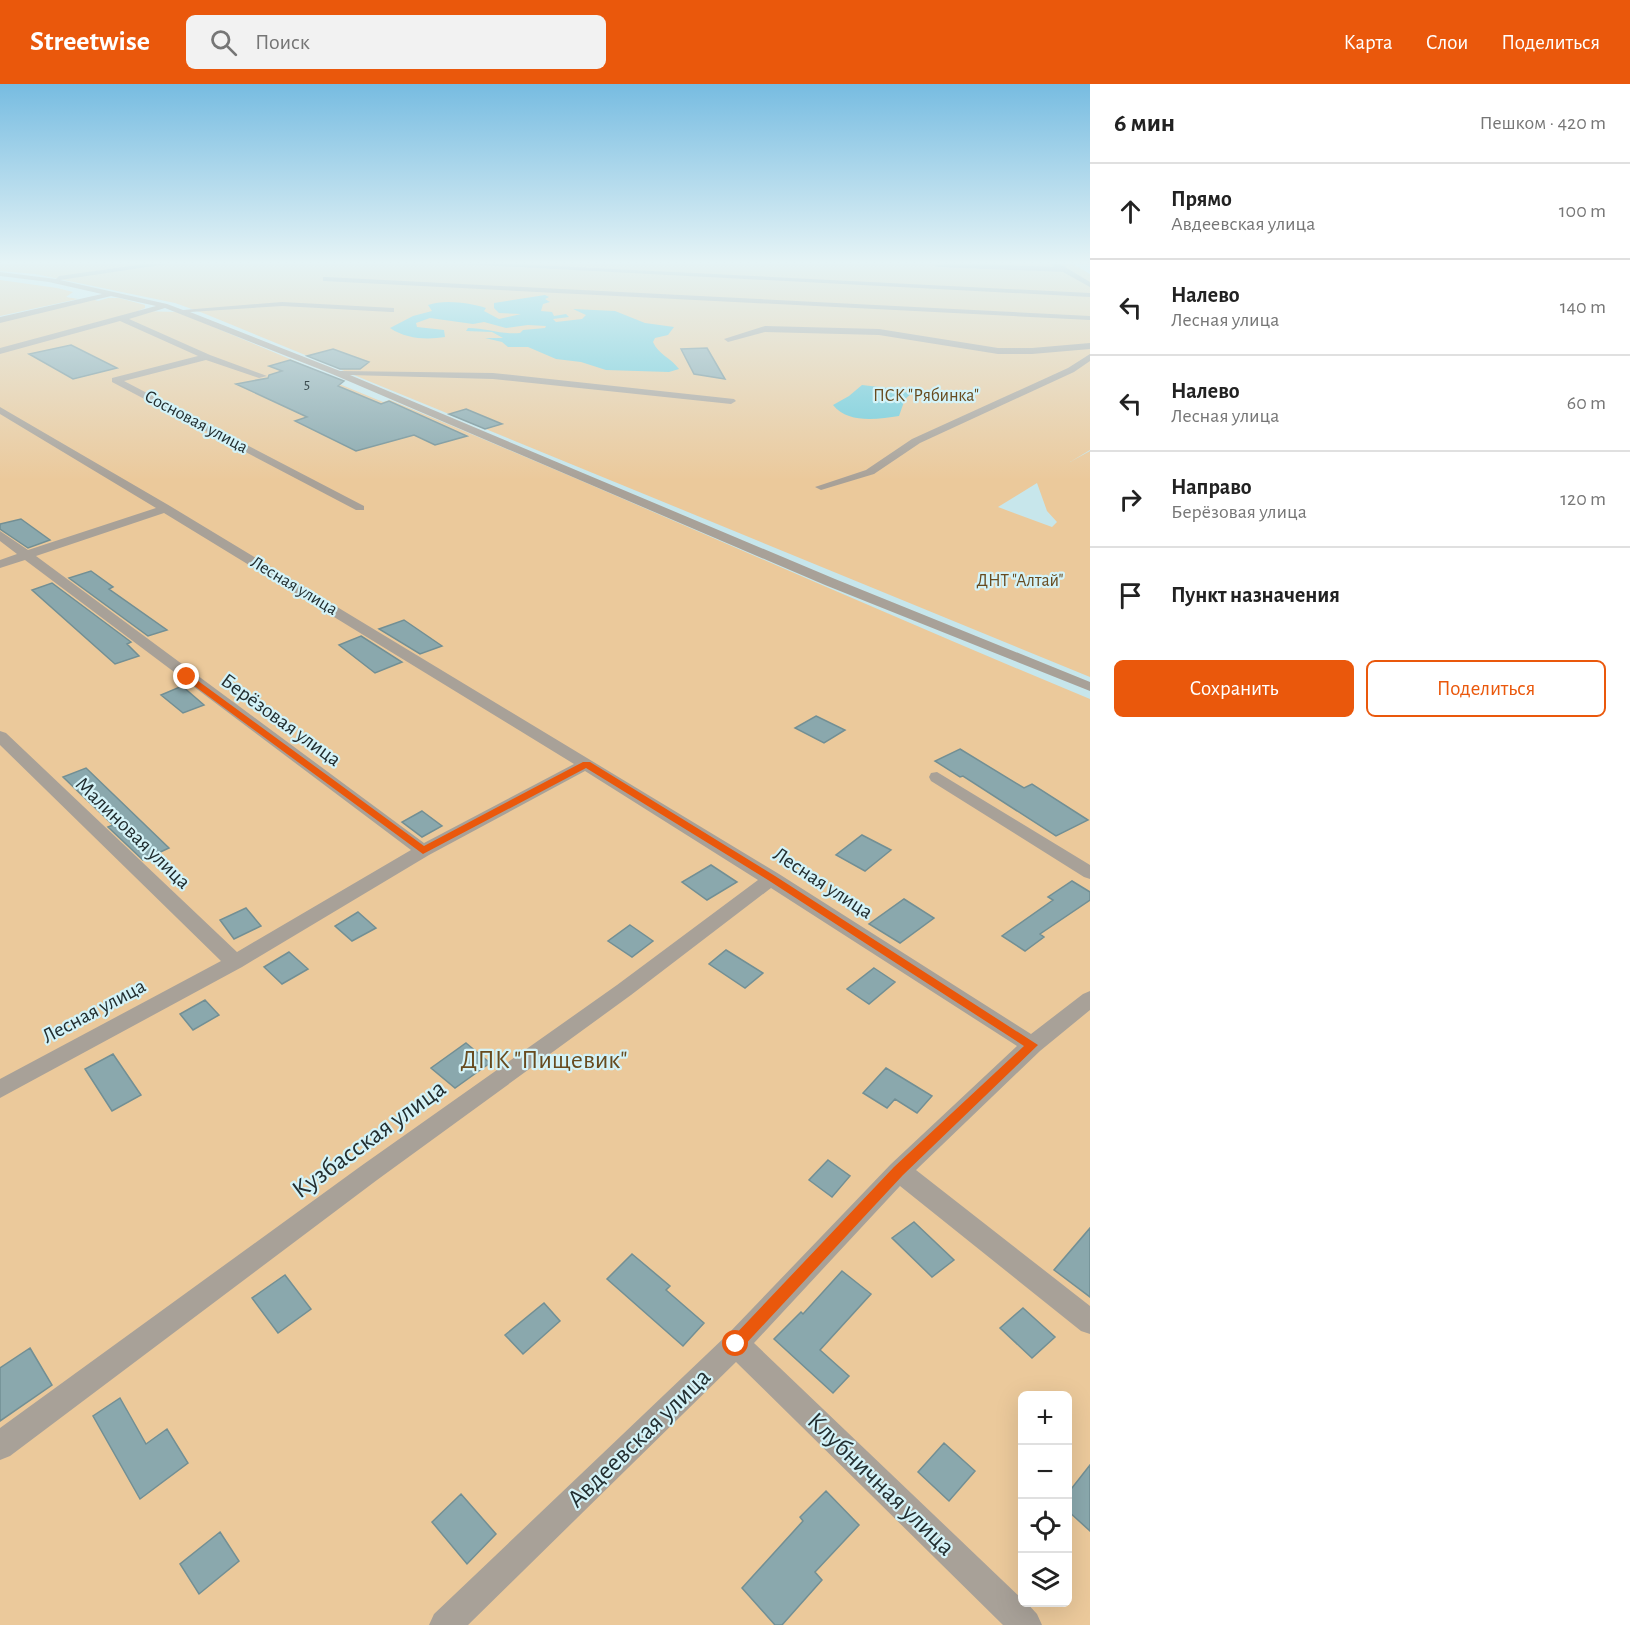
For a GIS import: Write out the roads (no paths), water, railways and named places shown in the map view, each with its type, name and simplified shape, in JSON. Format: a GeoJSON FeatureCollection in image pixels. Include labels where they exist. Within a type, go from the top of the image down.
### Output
{"type":"FeatureCollection","features":[{"type":"Feature","properties":{"kind":"street"},"geometry":{"type":"LineString","coordinates":[[0,351],[55,336]]}},
{"type":"Feature","properties":{"kind":"street"},"geometry":{"type":"LineString","coordinates":[[161,336],[207,357],[262,376]]}},
{"type":"Feature","properties":{"kind":"street"},"geometry":{"type":"LineString","coordinates":[[244,336],[335,372],[830,582],[1090,687]]}},
{"type":"Feature","properties":{"kind":"street"},"geometry":{"type":"LineString","coordinates":[[728,339],[739,336]]}},
{"type":"Feature","properties":{"kind":"street"},"geometry":{"type":"LineString","coordinates":[[904,336],[998,351],[1032,351],[1090,346]]}},
{"type":"Feature","properties":{"kind":"street","name":"Сосновая улица"},"geometry":{"type":"LineString","coordinates":[[207,357],[115,380],[360,508]]}},
{"type":"Feature","properties":{"kind":"street"},"geometry":{"type":"LineString","coordinates":[[821,487],[870,472],[916,441],[1071,370],[1089,358]]}},
{"type":"Feature","properties":{"kind":"street"},"geometry":{"type":"LineString","coordinates":[[335,372],[493,376],[731,401]]}},
{"type":"Feature","properties":{"kind":"street","name":"Лесная улица"},"geometry":{"type":"LineString","coordinates":[[0,410],[166,508],[772,878],[1032,1045]]}},
{"type":"Feature","properties":{"kind":"street"},"geometry":{"type":"LineString","coordinates":[[0,564],[166,508]]}},
{"type":"Feature","properties":{"kind":"street","name":"Берёзовая улица"},"geometry":{"type":"LineString","coordinates":[[0,535],[423,851]]}},
{"type":"Feature","properties":{"kind":"street","name":"Малиновая улица"},"geometry":{"type":"LineString","coordinates":[[0,736],[235,962]]}},
{"type":"Feature","properties":{"kind":"street","name":"Лесная улица"},"geometry":{"type":"LineString","coordinates":[[0,1089],[235,962],[423,851],[586,764]]}},
{"type":"Feature","properties":{"kind":"street"},"geometry":{"type":"LineString","coordinates":[[938,777],[1090,873]]}},
{"type":"Feature","properties":{"kind":"street","name":"Кузбасская улица"},"geometry":{"type":"LineString","coordinates":[[0,1446],[360,1180],[624,990],[772,878]]}},
{"type":"Feature","properties":{"kind":"street","name":"Авдеевская улица"},"geometry":{"type":"LineString","coordinates":[[445,1625],[736,1344],[899,1171],[1032,1045],[1090,999]]}},
{"type":"Feature","properties":{"kind":"street"},"geometry":{"type":"LineString","coordinates":[[899,1171],[1090,1322]]}},
{"type":"Feature","properties":{"kind":"street","name":"Клубничная улица"},"geometry":{"type":"LineString","coordinates":[[736,1344],[1026,1625]]}},
{"type":"Feature","properties":{"kind":"water"},"geometry":{"type":"Polygon","coordinates":[[[410,336],[445,336],[445,337],[417,338],[410,336]]]}},
{"type":"Feature","properties":{"kind":"water"},"geometry":{"type":"Polygon","coordinates":[[[499,336],[664,336],[655,338],[653,342],[658,350],[679,369],[669,372],[606,370],[581,362],[556,359],[528,347],[508,347],[502,342],[485,338],[503,338],[499,336]]]}},
{"type":"Feature","properties":{"kind":"water"},"geometry":{"type":"Polygon","coordinates":[[[862,385],[896,389],[911,394],[905,399],[899,416],[873,419],[855,418],[839,411],[833,405],[862,385]]]}},
{"type":"Feature","properties":{"kind":"park label","name":"ПСК \"Рябинка\""},"geometry":{"type":"Point","coordinates":[926,396]}},
{"type":"Feature","properties":{"kind":"park label","name":"ДНТ \"Алтай\""},"geometry":{"type":"Point","coordinates":[1020,581]}},
{"type":"Feature","properties":{"kind":"park label","name":"ДПК \"Пищевик\""},"geometry":{"type":"Point","coordinates":[544,1060]}}]}
